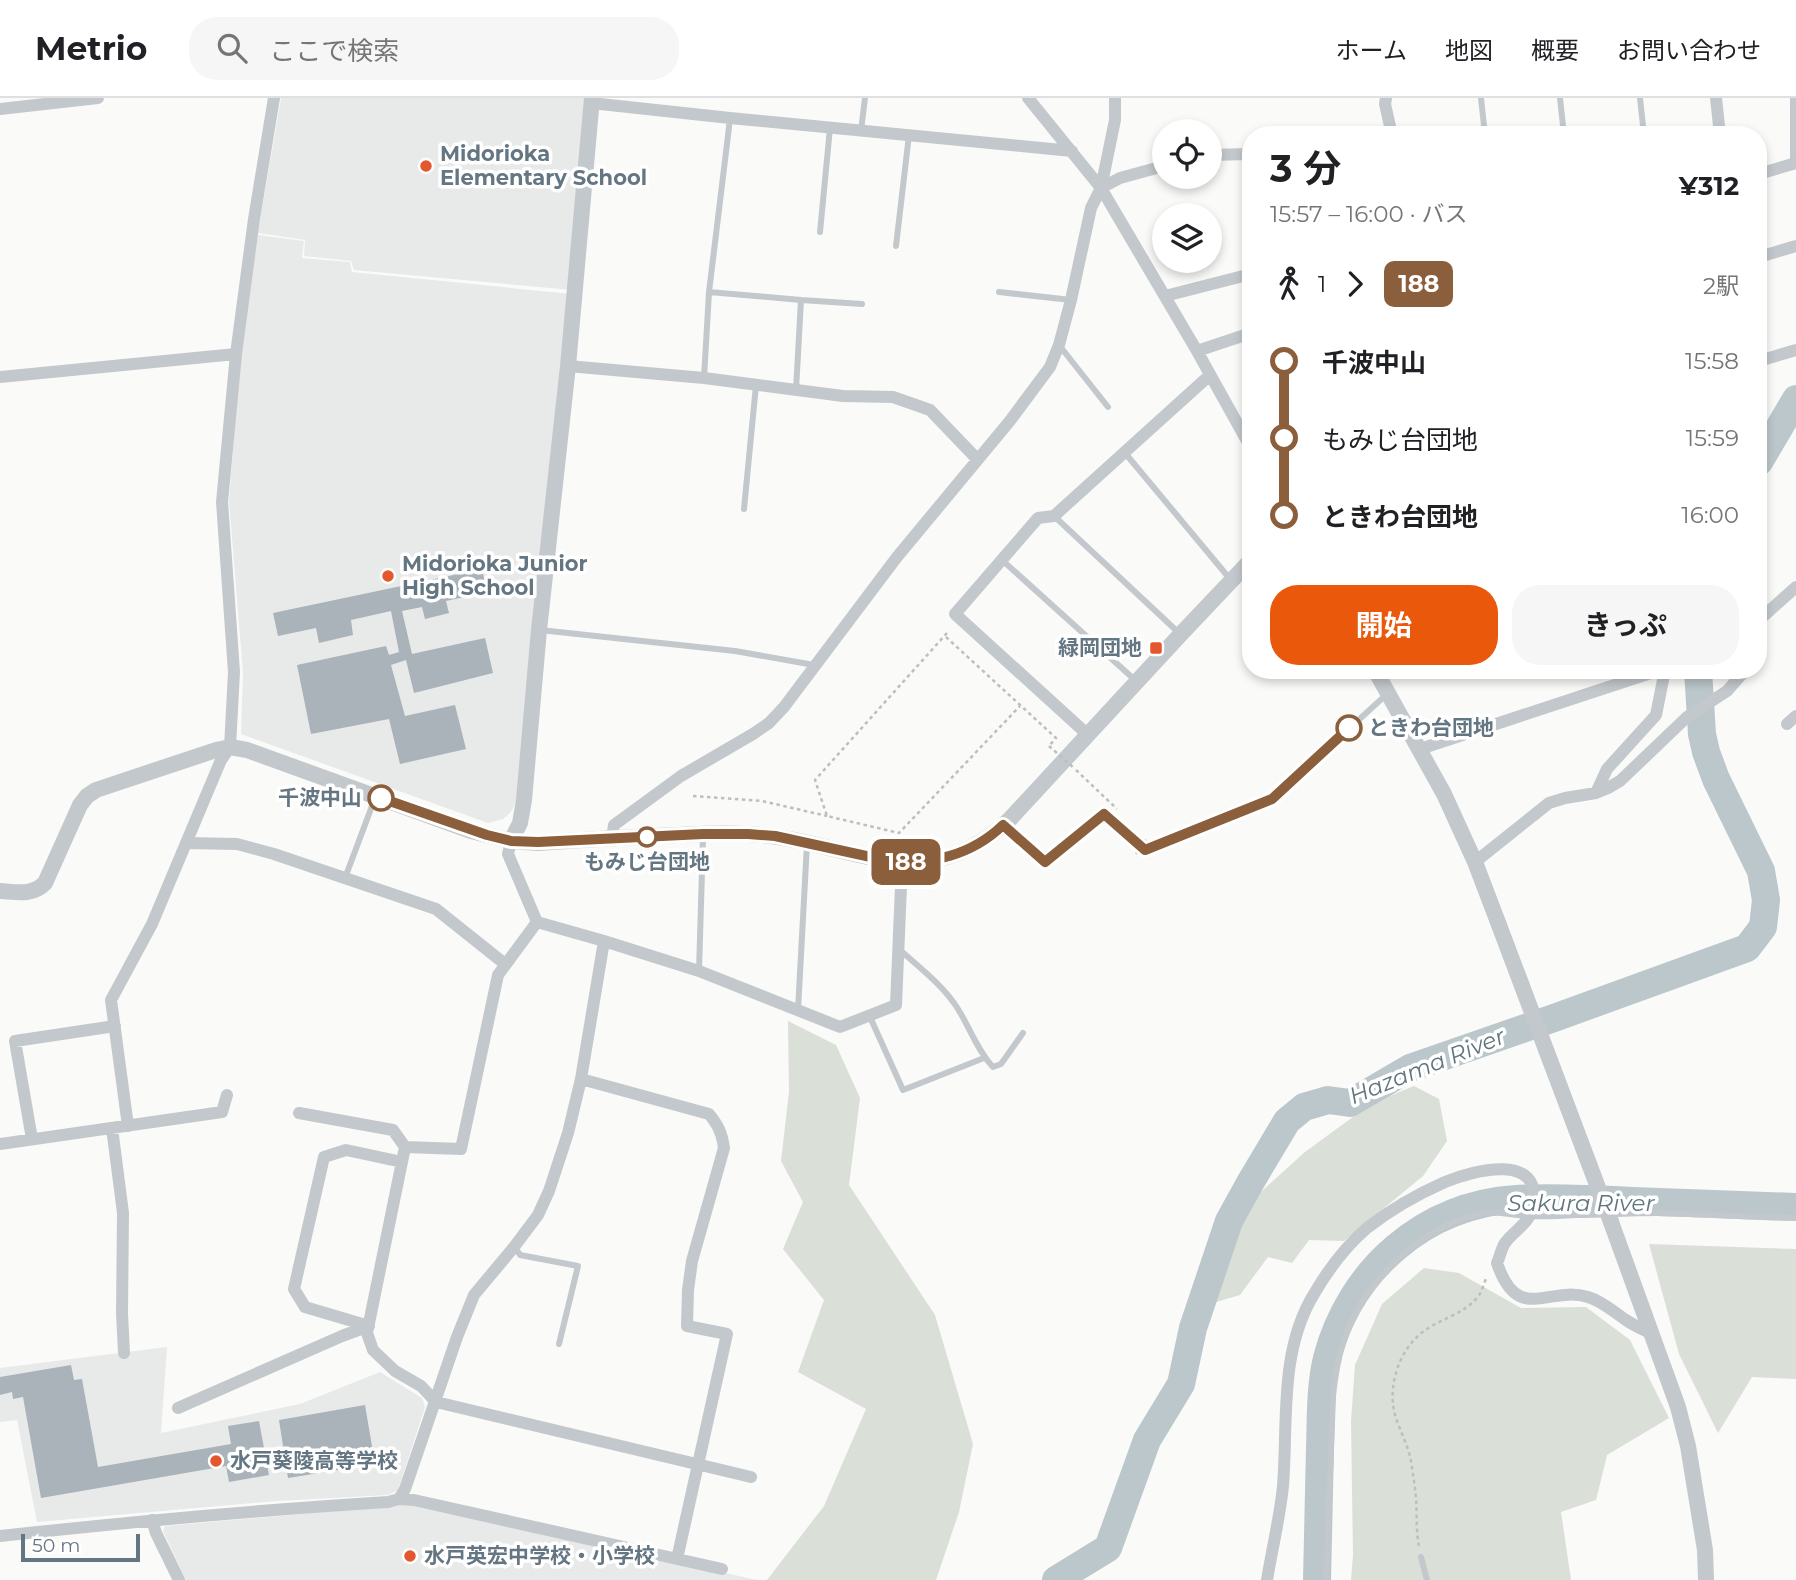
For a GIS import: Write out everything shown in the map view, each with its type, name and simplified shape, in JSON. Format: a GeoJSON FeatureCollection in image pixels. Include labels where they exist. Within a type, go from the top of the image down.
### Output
{"type":"FeatureCollection","features":[{"type":"Feature","properties":{"kind":"street"},"geometry":{"type":"LineString","coordinates":[[0,109],[98,98]]}},
{"type":"Feature","properties":{"kind":"street"},"geometry":{"type":"LineString","coordinates":[[128,1126],[111,1000],[152,924],[221,760],[230,747],[234,672],[222,502],[236,354],[274,98]]}},
{"type":"Feature","properties":{"kind":"street"},"geometry":{"type":"LineString","coordinates":[[1028,98],[1101,188],[1242,433]]}},
{"type":"Feature","properties":{"kind":"street"},"geometry":{"type":"LineString","coordinates":[[612,839],[614,825],[681,776],[769,723],[784,707],[897,557],[1009,422],[1049,367],[1059,345],[1071,300],[1091,208],[1101,188],[1115,120],[1115,98]]}},
{"type":"Feature","properties":{"kind":"street"},"geometry":{"type":"LineString","coordinates":[[1386,98],[1390,126]]}},
{"type":"Feature","properties":{"kind":"street"},"geometry":{"type":"LineString","coordinates":[[1716,98],[1719,126]]}},
{"type":"Feature","properties":{"kind":"street"},"geometry":{"type":"LineString","coordinates":[[537,922],[508,854],[520,823],[524,800],[539,630],[568,366],[591,100],[730,118],[1072,150]]}},
{"type":"Feature","properties":{"kind":"street"},"geometry":{"type":"LineString","coordinates":[[1222,155],[1242,154]]}},
{"type":"Feature","properties":{"kind":"street"},"geometry":{"type":"LineString","coordinates":[[1767,172],[1794,164]]}},
{"type":"Feature","properties":{"kind":"street"},"geometry":{"type":"LineString","coordinates":[[1101,188],[1120,178],[1152,169]]}},
{"type":"Feature","properties":{"kind":"street"},"geometry":{"type":"LineString","coordinates":[[1767,255],[1796,246]]}},
{"type":"Feature","properties":{"kind":"street"},"geometry":{"type":"LineString","coordinates":[[1165,296],[1242,276]]}},
{"type":"Feature","properties":{"kind":"street"},"geometry":{"type":"LineString","coordinates":[[1197,351],[1242,335]]}},
{"type":"Feature","properties":{"kind":"street"},"geometry":{"type":"LineString","coordinates":[[1767,359],[1796,350]]}},
{"type":"Feature","properties":{"kind":"street"},"geometry":{"type":"LineString","coordinates":[[0,377],[236,354]]}},
{"type":"Feature","properties":{"kind":"street"},"geometry":{"type":"LineString","coordinates":[[568,366],[704,378],[843,396],[893,397],[930,410],[977,459]]}},
{"type":"Feature","properties":{"kind":"street"},"geometry":{"type":"LineString","coordinates":[[1087,734],[955,614],[1038,518],[1054,516],[1210,375]]}},
{"type":"Feature","properties":{"kind":"street"},"geometry":{"type":"LineString","coordinates":[[0,891],[39,890],[45,883],[80,805],[96,790],[230,747],[247,750],[471,831],[511,841],[748,834],[775,836],[902,862],[919,863],[952,856],[981,842],[1003,825],[1242,569]]}},
{"type":"Feature","properties":{"kind":"street"},"geometry":{"type":"LineString","coordinates":[[1767,613],[1796,587]]}},
{"type":"Feature","properties":{"kind":"street"},"geometry":{"type":"LineString","coordinates":[[1380,679],[1444,794],[1475,862],[1678,1408],[1688,1446],[1706,1580]]}},
{"type":"Feature","properties":{"kind":"street"},"geometry":{"type":"LineString","coordinates":[[1420,749],[1633,679]]}},
{"type":"Feature","properties":{"kind":"street"},"geometry":{"type":"LineString","coordinates":[[1596,793],[1607,769],[1656,715],[1663,679]]}},
{"type":"Feature","properties":{"kind":"street"},"geometry":{"type":"LineString","coordinates":[[1475,862],[1549,803],[1596,793],[1620,781],[1687,717],[1727,691],[1738,679]]}},
{"type":"Feature","properties":{"kind":"street"},"geometry":{"type":"LineString","coordinates":[[186,843],[237,844],[436,909],[505,964]]}},
{"type":"Feature","properties":{"kind":"street"},"geometry":{"type":"LineString","coordinates":[[537,922],[699,971],[840,1027],[896,1005],[902,862]]}},
{"type":"Feature","properties":{"kind":"street"},"geometry":{"type":"LineString","coordinates":[[405,1147],[461,1149],[498,975],[537,922]]}},
{"type":"Feature","properties":{"kind":"street"},"geometry":{"type":"LineString","coordinates":[[400,1499],[474,1296],[538,1215],[549,1191],[568,1133],[581,1079],[604,941]]}},
{"type":"Feature","properties":{"kind":"street"},"geometry":{"type":"LineString","coordinates":[[32,1139],[15,1041],[115,1026]]}},
{"type":"Feature","properties":{"kind":"street"},"geometry":{"type":"LineString","coordinates":[[581,1079],[709,1114],[723,1135],[724,1147],[692,1261],[687,1326],[727,1334],[677,1559]]}},
{"type":"Feature","properties":{"kind":"street"},"geometry":{"type":"LineString","coordinates":[[0,1144],[222,1112],[227,1095]]}},
{"type":"Feature","properties":{"kind":"street"},"geometry":{"type":"LineString","coordinates":[[299,1113],[393,1130],[405,1147],[367,1333],[373,1350],[394,1371],[421,1386],[436,1402],[751,1477]]}},
{"type":"Feature","properties":{"kind":"street"},"geometry":{"type":"LineString","coordinates":[[112,1128],[123,1213],[124,1353]]}},
{"type":"Feature","properties":{"kind":"street"},"geometry":{"type":"LineString","coordinates":[[369,1326],[305,1307],[294,1289],[324,1157],[346,1150],[402,1162]]}},
{"type":"Feature","properties":{"kind":"street"},"geometry":{"type":"LineString","coordinates":[[1267,1580],[1283,1488],[1288,1372],[1298,1329],[1313,1295],[1343,1252],[1367,1228],[1402,1205],[1443,1183],[1489,1170],[1509,1169],[1523,1173],[1529,1177],[1533,1186],[1531,1211],[1523,1226],[1505,1244],[1497,1263],[1506,1284],[1514,1293],[1528,1298],[1541,1299],[1568,1294],[1588,1297],[1650,1333]]}},
{"type":"Feature","properties":{"kind":"street"},"geometry":{"type":"LineString","coordinates":[[178,1408],[369,1326]]}},
{"type":"Feature","properties":{"kind":"street"},"geometry":{"type":"LineString","coordinates":[[0,1536],[275,1508],[388,1502],[400,1499],[722,1569]]}},
{"type":"Feature","properties":{"kind":"street"},"geometry":{"type":"LineString","coordinates":[[152,1520],[179,1580]]}},
{"type":"Feature","properties":{"kind":"lane"},"geometry":{"type":"LineString","coordinates":[[861,131],[864,98]]}},
{"type":"Feature","properties":{"kind":"lane"},"geometry":{"type":"LineString","coordinates":[[1481,98],[1484,126]]}},
{"type":"Feature","properties":{"kind":"lane"},"geometry":{"type":"LineString","coordinates":[[1560,98],[1563,126]]}},
{"type":"Feature","properties":{"kind":"lane"},"geometry":{"type":"LineString","coordinates":[[1640,98],[1643,126]]}},
{"type":"Feature","properties":{"kind":"lane"},"geometry":{"type":"LineString","coordinates":[[1793,98],[1794,164]]}},
{"type":"Feature","properties":{"kind":"lane"},"geometry":{"type":"LineString","coordinates":[[704,378],[709,292],[730,118]]}},
{"type":"Feature","properties":{"kind":"lane"},"geometry":{"type":"LineString","coordinates":[[820,232],[830,128]]}},
{"type":"Feature","properties":{"kind":"lane"},"geometry":{"type":"LineString","coordinates":[[896,246],[908,135]]}},
{"type":"Feature","properties":{"kind":"lane"},"geometry":{"type":"LineString","coordinates":[[709,292],[862,304]]}},
{"type":"Feature","properties":{"kind":"lane"},"geometry":{"type":"LineString","coordinates":[[999,292],[1071,300]]}},
{"type":"Feature","properties":{"kind":"lane"},"geometry":{"type":"LineString","coordinates":[[796,390],[800,300]]}},
{"type":"Feature","properties":{"kind":"lane"},"geometry":{"type":"LineString","coordinates":[[1059,345],[1108,407]]}},
{"type":"Feature","properties":{"kind":"lane"},"geometry":{"type":"LineString","coordinates":[[744,509],[757,385]]}},
{"type":"Feature","properties":{"kind":"lane"},"geometry":{"type":"LineString","coordinates":[[1124,453],[1231,580]]}},
{"type":"Feature","properties":{"kind":"lane"},"geometry":{"type":"LineString","coordinates":[[1054,516],[1180,635]]}},
{"type":"Feature","properties":{"kind":"lane"},"geometry":{"type":"LineString","coordinates":[[1002,560],[1136,682]]}},
{"type":"Feature","properties":{"kind":"lane"},"geometry":{"type":"LineString","coordinates":[[539,630],[735,651],[816,665]]}},
{"type":"Feature","properties":{"kind":"lane"},"geometry":{"type":"LineString","coordinates":[[1003,825],[1045,862],[1104,814],[1145,850],[1272,799],[1388,693]]}},
{"type":"Feature","properties":{"kind":"lane"},"geometry":{"type":"LineString","coordinates":[[345,878],[376,796]]}},
{"type":"Feature","properties":{"kind":"lane"},"geometry":{"type":"LineString","coordinates":[[699,971],[703,834]]}},
{"type":"Feature","properties":{"kind":"lane"},"geometry":{"type":"LineString","coordinates":[[797,1010],[807,843]]}},
{"type":"Feature","properties":{"kind":"lane"},"geometry":{"type":"LineString","coordinates":[[898,948],[937,983],[957,1007],[984,1058],[993,1067],[1001,1064],[1023,1033]]}},
{"type":"Feature","properties":{"kind":"lane"},"geometry":{"type":"LineString","coordinates":[[870,1017],[903,1090],[984,1058]]}},
{"type":"Feature","properties":{"kind":"lane"},"geometry":{"type":"LineString","coordinates":[[1326,1580],[1335,1374],[1355,1314],[1395,1261],[1431,1234],[1486,1213],[1658,1213],[1796,1218]]}},
{"type":"Feature","properties":{"kind":"lane"},"geometry":{"type":"LineString","coordinates":[[514,1247],[520,1255],[578,1266],[559,1344]]}},
{"type":"Feature","properties":{"kind":"lane"},"geometry":{"type":"LineString","coordinates":[[1422,1557],[1427,1580]]}},
{"type":"Feature","properties":{"kind":"path"},"geometry":{"type":"LineString","coordinates":[[827,817],[815,780],[946,635],[1056,738],[1049,746],[1120,812]]}},
{"type":"Feature","properties":{"kind":"path"},"geometry":{"type":"LineString","coordinates":[[693,796],[762,801],[899,833],[1020,706]]}},
{"type":"Feature","properties":{"kind":"path"},"geometry":{"type":"LineString","coordinates":[[1136,854],[1147,838]]}},
{"type":"Feature","properties":{"kind":"path"},"geometry":{"type":"LineString","coordinates":[[1422,1557],[1410,1457],[1394,1411],[1396,1373],[1403,1354],[1413,1341],[1432,1325],[1475,1301],[1485,1279],[1497,1263]]}},
{"type":"Feature","properties":{"kind":"shaded area","name":"Midorioka Elementary School"},"geometry":{"type":"Polygon","coordinates":[[[281,98],[589,98],[572,290],[354,270],[351,261],[304,256],[305,240],[258,233],[281,98]]]}},
{"type":"Feature","properties":{"kind":"shaded area","name":"Midorioka Junior High School"},"geometry":{"type":"Polygon","coordinates":[[[258,235],[304,241],[302,258],[350,262],[352,272],[571,294],[517,799],[511,812],[503,819],[488,823],[241,734],[243,673],[229,501],[240,359],[258,235]]]}},
{"type":"Feature","properties":{"kind":"shaded area"},"geometry":{"type":"Polygon","coordinates":[[[788,1021],[836,1045],[860,1098],[849,1185],[935,1315],[973,1444],[959,1512],[936,1580],[767,1580],[824,1506],[866,1409],[798,1372],[824,1300],[783,1249],[803,1202],[781,1161],[789,1092],[788,1021]]]}},
{"type":"Feature","properties":{"kind":"shaded area"},"geometry":{"type":"Polygon","coordinates":[[[1414,1086],[1439,1099],[1447,1141],[1423,1176],[1344,1241],[1309,1240],[1292,1263],[1268,1257],[1240,1295],[1216,1302],[1244,1207],[1305,1152],[1372,1103],[1414,1086]]]}},
{"type":"Feature","properties":{"kind":"shaded area"},"geometry":{"type":"Polygon","coordinates":[[[1649,1244],[1796,1249],[1796,1379],[1752,1377],[1718,1433],[1679,1354],[1649,1244]]]}},
{"type":"Feature","properties":{"kind":"shaded area"},"geometry":{"type":"Polygon","coordinates":[[[1424,1268],[1459,1273],[1521,1308],[1586,1307],[1630,1340],[1669,1418],[1607,1455],[1596,1500],[1561,1512],[1571,1580],[1351,1580],[1351,1421],[1355,1365],[1382,1304],[1424,1268]]]}},
{"type":"Feature","properties":{"kind":"shaded area","name":"水戸葵陵高等学校"},"geometry":{"type":"Polygon","coordinates":[[[167,1347],[161,1433],[300,1404],[380,1372],[422,1398],[425,1407],[398,1490],[388,1495],[277,1501],[37,1522],[17,1420],[0,1422],[0,1368],[167,1347]]]}},
{"type":"Feature","properties":{"kind":"shaded area","name":"水戸英宏中学校・小学校"},"geometry":{"type":"Polygon","coordinates":[[[414,1504],[757,1580],[186,1580],[163,1531],[165,1526],[414,1504]]]}},
{"type":"Feature","properties":{"kind":"building"},"geometry":{"type":"Polygon","coordinates":[[[482,569],[487,592],[446,601],[449,613],[425,619],[422,607],[402,611],[412,654],[485,638],[493,673],[414,693],[406,660],[391,665],[405,716],[455,705],[466,749],[400,764],[389,719],[311,734],[297,665],[386,646],[389,655],[399,652],[391,611],[351,620],[353,635],[319,643],[316,628],[278,636],[273,613],[482,569]]]}},
{"type":"Feature","properties":{"kind":"building"},"geometry":{"type":"Polygon","coordinates":[[[71,1365],[74,1380],[82,1379],[98,1467],[231,1444],[228,1426],[259,1421],[269,1475],[229,1482],[226,1466],[41,1498],[23,1397],[13,1399],[12,1392],[0,1395],[0,1377],[71,1365]]]}},
{"type":"Feature","properties":{"kind":"building"},"geometry":{"type":"Polygon","coordinates":[[[365,1405],[375,1464],[288,1478],[279,1420],[365,1405]]]}},
{"type":"Feature","properties":{"kind":"waterway","name":"Hazama River"},"geometry":{"type":"LineString","coordinates":[[1767,448],[1796,399]]}},
{"type":"Feature","properties":{"kind":"waterway","name":"Hazama River"},"geometry":{"type":"LineString","coordinates":[[1056,1580],[1108,1548],[1147,1440],[1181,1384],[1193,1328],[1229,1221],[1287,1121],[1304,1107],[1328,1100],[1350,1103],[1410,1068],[1747,948],[1763,927],[1766,900],[1761,871],[1716,779],[1706,752],[1702,734],[1699,679]]}},
{"type":"Feature","properties":{"kind":"waterway","name":"Sakura River"},"geometry":{"type":"LineString","coordinates":[[1317,1580],[1321,1403],[1327,1358],[1338,1326],[1353,1297],[1373,1271],[1396,1248],[1422,1229],[1451,1214],[1482,1204],[1516,1199],[1574,1198],[1796,1207]]}},
{"type":"Feature","properties":{"kind":"bus line","name":"188"},"geometry":{"type":"LineString","coordinates":[[381,798],[471,831],[511,841],[748,834],[775,836],[889,861],[919,863],[965,851],[1003,825],[1045,862],[1104,814],[1145,850],[1272,799],[1349,728]]}},
{"type":"Feature","properties":{"kind":"place","name":"Midorioka Elementary School"},"geometry":{"type":"Point","coordinates":[426,166]}},
{"type":"Feature","properties":{"kind":"place","name":"Midorioka Junior High School"},"geometry":{"type":"Point","coordinates":[388,576]}},
{"type":"Feature","properties":{"kind":"place","name":"緑岡団地"},"geometry":{"type":"Point","coordinates":[1156,648]}},
{"type":"Feature","properties":{"kind":"place","name":"ときわ台団地"},"geometry":{"type":"Point","coordinates":[1349,728]}},
{"type":"Feature","properties":{"kind":"place","name":"千波中山"},"geometry":{"type":"Point","coordinates":[381,798]}},
{"type":"Feature","properties":{"kind":"place","name":"もみじ台団地"},"geometry":{"type":"Point","coordinates":[647,837]}},
{"type":"Feature","properties":{"kind":"place","name":"水戸葵陵高等学校"},"geometry":{"type":"Point","coordinates":[216,1461]}},
{"type":"Feature","properties":{"kind":"place","name":"水戸英宏中学校・小学校"},"geometry":{"type":"Point","coordinates":[410,1556]}}]}
